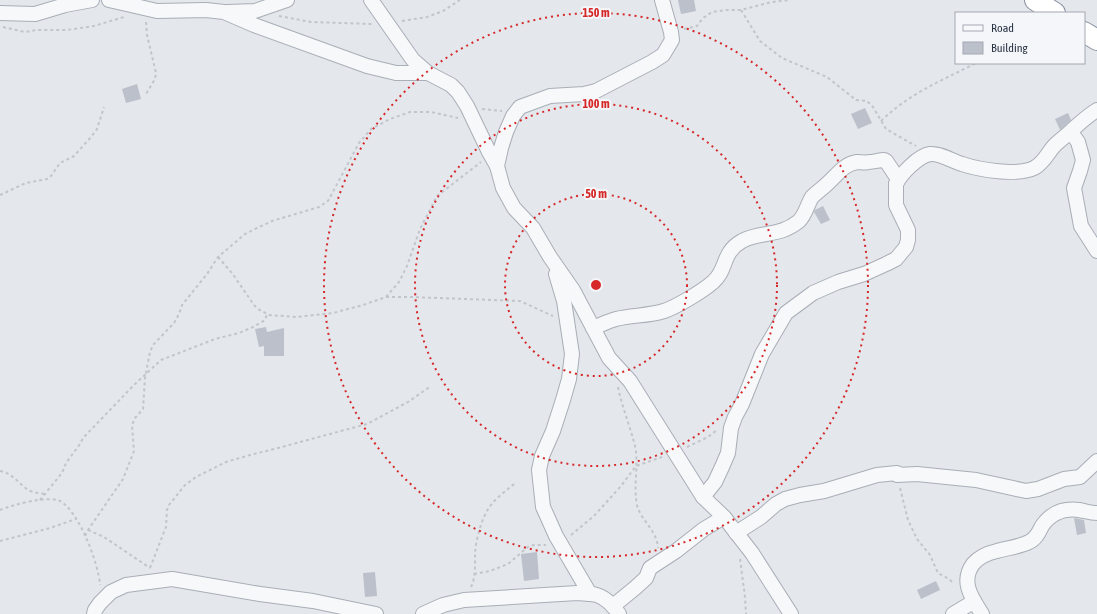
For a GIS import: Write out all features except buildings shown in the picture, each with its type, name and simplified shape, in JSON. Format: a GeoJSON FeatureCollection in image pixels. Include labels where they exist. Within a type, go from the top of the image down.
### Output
{"type":"FeatureCollection","features":[{"type":"Feature","properties":{"kind":"highway"},"geometry":{"type":"LineString","coordinates":[[1035,0],[1053,12]]}},
{"type":"Feature","properties":{"kind":"highway"},"geometry":{"type":"LineString","coordinates":[[1085,33],[1097,40]]}},
{"type":"Feature","properties":{"kind":"street"},"geometry":{"type":"LineString","coordinates":[[0,13],[35,14],[65,5],[92,0]]}},
{"type":"Feature","properties":{"kind":"street"},"geometry":{"type":"LineString","coordinates":[[109,0],[157,11],[206,10],[224,12],[255,11],[287,0]]}},
{"type":"Feature","properties":{"kind":"street"},"geometry":{"type":"LineString","coordinates":[[371,0],[413,60],[428,73],[452,85],[458,92],[467,106],[497,166],[503,188],[514,208],[533,228],[550,257],[573,290],[608,358],[630,381],[703,497],[724,517],[752,553],[790,614]]}},
{"type":"Feature","properties":{"kind":"street"},"geometry":{"type":"LineString","coordinates":[[497,166],[501,148],[513,116],[520,107],[550,96],[584,94],[596,91],[663,55],[672,40],[662,0]]}},
{"type":"Feature","properties":{"kind":"street"},"geometry":{"type":"LineString","coordinates":[[224,12],[261,28],[366,66],[396,74],[428,73]]}},
{"type":"Feature","properties":{"kind":"street"},"geometry":{"type":"LineString","coordinates":[[896,184],[903,174],[916,162],[930,154],[980,168],[1022,171],[1035,167],[1053,147],[1085,118],[1097,110]]}},
{"type":"Feature","properties":{"kind":"street"},"geometry":{"type":"LineString","coordinates":[[1071,132],[1078,142],[1083,160],[1074,188],[1081,226],[1097,251]]}},
{"type":"Feature","properties":{"kind":"street"},"geometry":{"type":"LineString","coordinates":[[593,328],[614,320],[666,310],[703,289],[714,282],[724,267],[727,256],[731,250],[743,241],[785,230],[800,220],[813,197],[834,178],[840,170],[855,163],[886,161],[898,180],[896,184],[896,205],[908,230],[908,240],[901,254],[896,259],[877,269],[838,282],[813,293],[786,313],[762,354],[731,428],[728,453],[715,482],[703,497]]}},
{"type":"Feature","properties":{"kind":"street"},"geometry":{"type":"LineString","coordinates":[[550,257],[561,287],[568,322],[572,354],[569,380],[553,431],[542,456],[539,470],[543,507],[556,536],[590,594]]}},
{"type":"Feature","properties":{"kind":"street"},"geometry":{"type":"LineString","coordinates":[[738,536],[776,504],[785,499],[824,491],[877,475],[897,473],[897,475],[917,474],[976,480],[1026,491],[1038,489],[1064,479],[1080,477],[1097,461]]}},
{"type":"Feature","properties":{"kind":"street"},"geometry":{"type":"LineString","coordinates":[[979,608],[968,589],[967,577],[969,570],[979,558],[1030,542],[1038,535],[1048,518],[1054,514],[1075,510],[1097,513]]}},
{"type":"Feature","properties":{"kind":"street"},"geometry":{"type":"LineString","coordinates":[[423,614],[442,605],[464,600],[578,593],[595,594],[616,610],[646,578],[650,568],[676,552],[704,529],[724,517]]}},
{"type":"Feature","properties":{"kind":"street"},"geometry":{"type":"LineString","coordinates":[[97,608],[111,592],[126,585],[172,579],[260,594],[313,601],[376,614]]}},
{"type":"Feature","properties":{"kind":"street"},"geometry":{"type":"LineString","coordinates":[[953,614],[968,605],[979,608]]}},
{"type":"Feature","properties":{"kind":"path"},"geometry":{"type":"LineString","coordinates":[[255,11],[311,22],[388,24],[427,17],[443,11],[460,0]]}},
{"type":"Feature","properties":{"kind":"path"},"geometry":{"type":"LineString","coordinates":[[671,32],[697,26],[703,18],[712,12],[740,10],[772,2],[789,0]]}},
{"type":"Feature","properties":{"kind":"path"},"geometry":{"type":"LineString","coordinates":[[740,10],[760,41],[788,61],[817,71],[827,77],[856,100],[867,101],[873,107],[886,130],[930,154]]}},
{"type":"Feature","properties":{"kind":"path"},"geometry":{"type":"LineString","coordinates":[[146,94],[155,79],[156,73],[147,35],[146,14],[157,11]]}},
{"type":"Feature","properties":{"kind":"path"},"geometry":{"type":"LineString","coordinates":[[0,26],[25,32],[36,30],[67,30],[94,26],[127,16]]}},
{"type":"Feature","properties":{"kind":"path"},"geometry":{"type":"LineString","coordinates":[[881,121],[895,108],[918,91],[974,64]]}},
{"type":"Feature","properties":{"kind":"path"},"geometry":{"type":"LineString","coordinates":[[467,106],[490,111],[505,111],[513,116]]}},
{"type":"Feature","properties":{"kind":"path"},"geometry":{"type":"LineString","coordinates":[[0,195],[26,184],[47,179],[51,176],[60,163],[74,156],[91,137],[96,129],[104,107]]}},
{"type":"Feature","properties":{"kind":"path"},"geometry":{"type":"LineString","coordinates":[[85,536],[123,479],[134,451],[132,425],[135,418],[143,409],[145,376],[150,352],[154,345],[174,323],[182,305],[207,274],[218,257],[245,234],[272,221],[319,207],[328,201],[359,143],[371,129],[390,119],[410,112],[431,112],[475,122]]}},
{"type":"Feature","properties":{"kind":"path"},"geometry":{"type":"LineString","coordinates":[[386,297],[399,282],[407,266],[420,229],[437,196],[486,157],[489,152]]}},
{"type":"Feature","properties":{"kind":"path"},"geometry":{"type":"LineString","coordinates":[[218,257],[232,273],[254,305],[267,314],[296,317],[322,315],[363,305],[386,297],[520,301],[568,322]]}},
{"type":"Feature","properties":{"kind":"path"},"geometry":{"type":"LineString","coordinates":[[40,500],[62,473],[66,462],[83,438],[134,385],[161,360],[215,338],[239,333],[253,328],[265,320],[267,314]]}},
{"type":"Feature","properties":{"kind":"path"},"geometry":{"type":"LineString","coordinates":[[617,381],[624,413],[635,447],[637,505],[641,515],[654,533],[658,544],[657,556],[650,568]]}},
{"type":"Feature","properties":{"kind":"path"},"geometry":{"type":"LineString","coordinates":[[150,568],[166,527],[167,510],[169,505],[185,485],[226,462],[250,454],[367,424],[408,402],[431,386]]}},
{"type":"Feature","properties":{"kind":"path"},"geometry":{"type":"LineString","coordinates":[[571,535],[594,516],[621,486],[636,466],[676,453],[708,437],[735,417]]}},
{"type":"Feature","properties":{"kind":"path"},"geometry":{"type":"LineString","coordinates":[[0,470],[11,475],[31,492],[46,494]]}},
{"type":"Feature","properties":{"kind":"path"},"geometry":{"type":"LineString","coordinates":[[897,475],[910,527],[917,539],[930,555],[937,571],[956,586]]}},
{"type":"Feature","properties":{"kind":"path"},"geometry":{"type":"LineString","coordinates":[[464,600],[472,584],[476,544],[484,515],[497,498],[514,484]]}},
{"type":"Feature","properties":{"kind":"path"},"geometry":{"type":"LineString","coordinates":[[0,510],[10,506],[52,499],[60,501],[66,506],[76,519],[85,536],[99,578],[97,608]]}},
{"type":"Feature","properties":{"kind":"path"},"geometry":{"type":"LineString","coordinates":[[0,541],[50,528],[76,519]]}},
{"type":"Feature","properties":{"kind":"path"},"geometry":{"type":"LineString","coordinates":[[88,530],[104,536],[150,568],[172,579]]}},
{"type":"Feature","properties":{"kind":"path"},"geometry":{"type":"LineString","coordinates":[[738,536],[746,614]]}},
{"type":"Feature","properties":{"kind":"path"},"geometry":{"type":"LineString","coordinates":[[474,574],[490,571],[508,564],[529,546],[551,544]]}}]}
